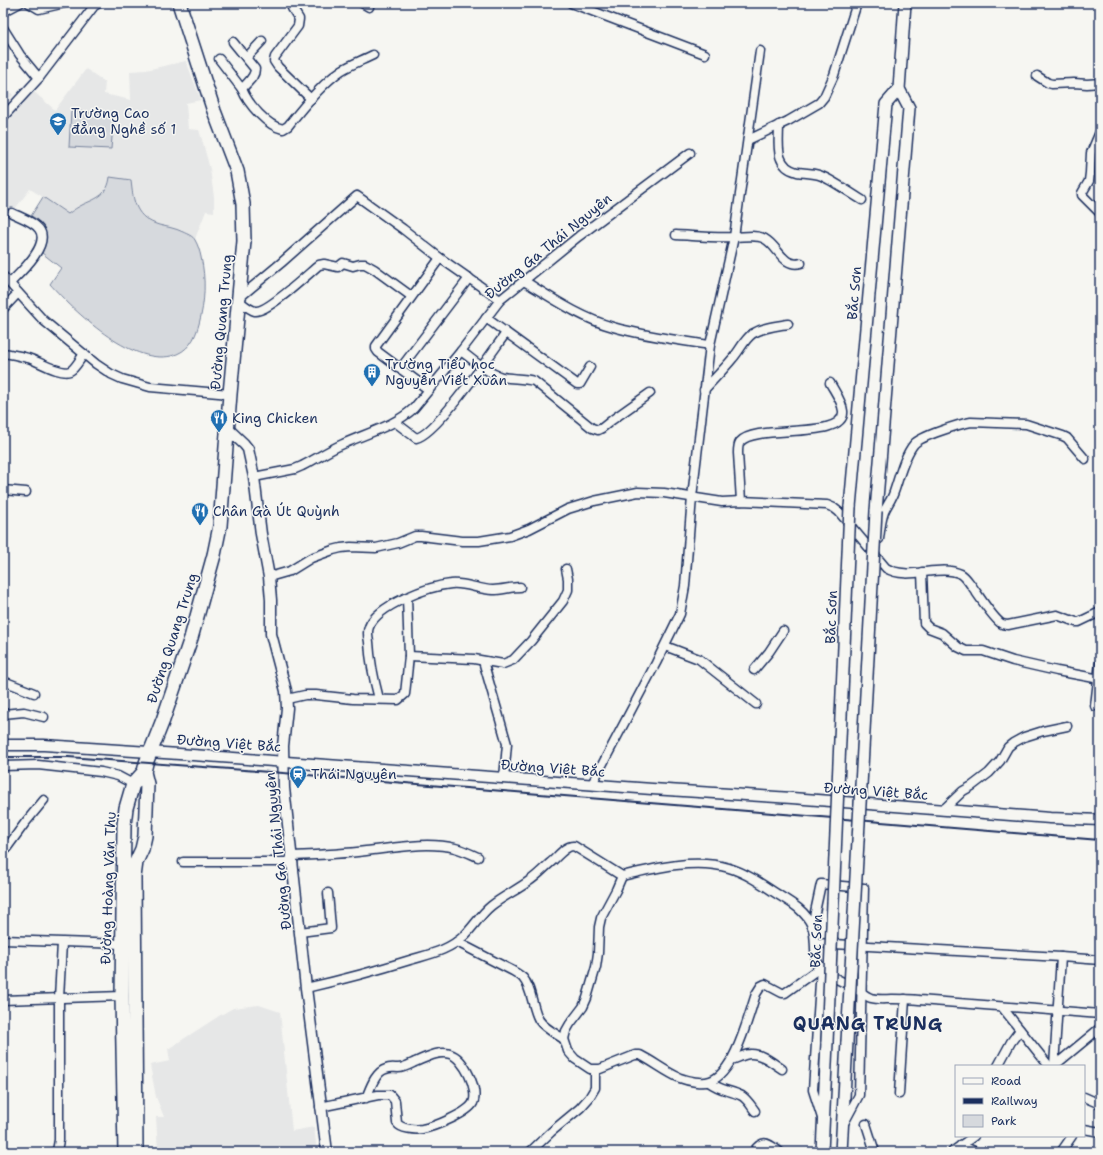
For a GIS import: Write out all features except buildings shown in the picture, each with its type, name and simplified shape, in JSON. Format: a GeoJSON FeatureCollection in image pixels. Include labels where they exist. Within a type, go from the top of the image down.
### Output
{"type":"FeatureCollection","features":[{"type":"Feature","properties":{"kind":"main road","name":"Đường Quang Trung"},"geometry":{"type":"LineString","coordinates":[[147,768],[191,638],[214,555],[220,526],[227,428],[244,241],[243,204],[237,171],[214,110],[179,3]]}},
{"type":"Feature","properties":{"kind":"main road"},"geometry":{"type":"LineString","coordinates":[[842,1152],[876,511],[909,108],[899,89],[905,3]]}},
{"type":"Feature","properties":{"kind":"main road","name":"Bắc Sơn"},"geometry":{"type":"LineString","coordinates":[[822,1152],[850,507],[886,104],[899,89]]}},
{"type":"Feature","properties":{"kind":"main road","name":"Đường Hoàng Văn Thụ"},"geometry":{"type":"LineString","coordinates":[[136,1152],[122,996],[124,825],[126,808],[133,784],[147,768]]}},
{"type":"Feature","properties":{"kind":"main road","name":"Đường Hoàng Văn Thụ"},"geometry":{"type":"LineString","coordinates":[[125,1152],[130,1088],[134,877],[136,862],[142,849],[145,836],[147,768]]}},
{"type":"Feature","properties":{"kind":"street"},"geometry":{"type":"LineString","coordinates":[[3,12],[20,3]]}},
{"type":"Feature","properties":{"kind":"street"},"geometry":{"type":"LineString","coordinates":[[30,3],[39,10],[66,3]]}},
{"type":"Feature","properties":{"kind":"street"},"geometry":{"type":"LineString","coordinates":[[3,117],[39,78],[88,14],[99,3]]}},
{"type":"Feature","properties":{"kind":"street"},"geometry":{"type":"LineString","coordinates":[[292,3],[292,8],[299,19],[298,26],[275,57],[274,61],[278,67],[311,99]]}},
{"type":"Feature","properties":{"kind":"street"},"geometry":{"type":"LineString","coordinates":[[571,3],[705,54]]}},
{"type":"Feature","properties":{"kind":"street"},"geometry":{"type":"LineString","coordinates":[[748,140],[788,121],[818,103],[824,97],[834,75],[857,3]]}},
{"type":"Feature","properties":{"kind":"street"},"geometry":{"type":"LineString","coordinates":[[3,28],[20,55],[39,78]]}},
{"type":"Feature","properties":{"kind":"street"},"geometry":{"type":"LineString","coordinates":[[246,58],[262,41]]}},
{"type":"Feature","properties":{"kind":"street"},"geometry":{"type":"LineString","coordinates":[[233,42],[255,69],[255,74],[242,89]]}},
{"type":"Feature","properties":{"kind":"street"},"geometry":{"type":"LineString","coordinates":[[592,784],[665,646],[680,614],[710,345],[734,237],[760,51]]}},
{"type":"Feature","properties":{"kind":"street"},"geometry":{"type":"LineString","coordinates":[[218,59],[242,89],[250,104],[277,128],[283,129],[288,126],[327,83],[342,70],[373,55]]}},
{"type":"Feature","properties":{"kind":"street"},"geometry":{"type":"LineString","coordinates":[[1037,76],[1052,84],[1074,82],[1087,84],[1100,83]]}},
{"type":"Feature","properties":{"kind":"street"},"geometry":{"type":"LineString","coordinates":[[778,125],[779,154],[781,161],[786,167],[796,172],[822,176],[862,200]]}},
{"type":"Feature","properties":{"kind":"street"},"geometry":{"type":"LineString","coordinates":[[1100,132],[1091,153],[1089,181],[1082,192],[1082,196],[1100,213]]}},
{"type":"Feature","properties":{"kind":"street","name":"Đường Ga Thái Nguyên"},"geometry":{"type":"LineString","coordinates":[[254,477],[296,469],[342,444],[395,422],[407,414],[461,351],[500,300],[585,232],[690,153]]}},
{"type":"Feature","properties":{"kind":"street"},"geometry":{"type":"LineString","coordinates":[[412,296],[365,264],[353,266],[343,263],[338,267],[324,264],[319,266],[275,302],[258,310],[253,310],[239,299],[357,196],[440,258],[500,300]]}},
{"type":"Feature","properties":{"kind":"street"},"geometry":{"type":"LineString","coordinates":[[10,283],[27,266],[36,253],[42,236],[36,226],[12,213]]}},
{"type":"Feature","properties":{"kind":"street"},"geometry":{"type":"LineString","coordinates":[[676,235],[734,237],[759,236],[765,238],[771,243],[783,258],[790,263],[801,263]]}},
{"type":"Feature","properties":{"kind":"street"},"geometry":{"type":"LineString","coordinates":[[429,390],[378,352],[376,346],[440,258]]}},
{"type":"Feature","properties":{"kind":"street"},"geometry":{"type":"LineString","coordinates":[[3,276],[42,320],[96,364],[111,374],[134,383],[150,387],[230,394]]}},
{"type":"Feature","properties":{"kind":"street"},"geometry":{"type":"LineString","coordinates":[[400,369],[469,278]]}},
{"type":"Feature","properties":{"kind":"street"},"geometry":{"type":"LineString","coordinates":[[524,281],[578,313],[612,327],[657,337],[710,345]]}},
{"type":"Feature","properties":{"kind":"street"},"geometry":{"type":"LineString","coordinates":[[3,309],[18,293]]}},
{"type":"Feature","properties":{"kind":"street"},"geometry":{"type":"LineString","coordinates":[[486,318],[577,384],[580,384],[590,367]]}},
{"type":"Feature","properties":{"kind":"street"},"geometry":{"type":"LineString","coordinates":[[704,390],[734,358],[745,341],[752,335],[763,329],[788,324]]}},
{"type":"Feature","properties":{"kind":"street"},"geometry":{"type":"LineString","coordinates":[[395,422],[414,437],[419,438],[436,423],[451,406],[506,333]]}},
{"type":"Feature","properties":{"kind":"street"},"geometry":{"type":"LineString","coordinates":[[461,351],[492,373],[502,377],[534,381],[592,428],[598,430],[650,393]]}},
{"type":"Feature","properties":{"kind":"street"},"geometry":{"type":"LineString","coordinates":[[3,353],[27,358],[55,370],[66,372],[71,371],[84,354]]}},
{"type":"Feature","properties":{"kind":"street"},"geometry":{"type":"LineString","coordinates":[[740,501],[738,453],[738,446],[740,442],[756,433],[827,427],[840,421],[844,412],[842,404],[830,383]]}},
{"type":"Feature","properties":{"kind":"street"},"geometry":{"type":"LineString","coordinates":[[878,560],[878,541],[885,510],[892,498],[901,471],[911,449],[919,441],[944,430],[971,422],[1026,424],[1067,438],[1085,459]]}},
{"type":"Feature","properties":{"kind":"street","name":"Đường Ga Thái Nguyên"},"geometry":{"type":"LineString","coordinates":[[227,428],[248,449],[254,477],[261,534],[269,577],[271,634],[287,699],[283,746],[284,788],[320,1107],[327,1152]]}},
{"type":"Feature","properties":{"kind":"street"},"geometry":{"type":"LineString","coordinates":[[3,490],[26,492]]}},
{"type":"Feature","properties":{"kind":"street"},"geometry":{"type":"LineString","coordinates":[[269,577],[290,571],[316,556],[341,548],[376,548],[398,543],[415,536],[466,542],[510,536],[529,530],[568,509],[587,503],[638,492],[664,492],[722,502],[740,501],[824,504],[830,506],[839,512],[886,568],[896,573],[903,574],[944,571],[958,572],[964,575],[995,617],[1002,624],[1008,625],[1057,615],[1079,622],[1100,612]]}},
{"type":"Feature","properties":{"kind":"street"},"geometry":{"type":"LineString","coordinates":[[409,656],[483,661],[503,664],[513,660],[563,601],[568,590],[566,569]]}},
{"type":"Feature","properties":{"kind":"street"},"geometry":{"type":"LineString","coordinates":[[922,572],[924,623],[930,628],[942,633],[961,650],[983,651],[1013,661],[1099,679]]}},
{"type":"Feature","properties":{"kind":"street"},"geometry":{"type":"LineString","coordinates":[[379,699],[371,665],[368,632],[369,626],[376,616],[407,597],[432,588],[452,584],[463,584],[481,589],[493,590],[520,587]]}},
{"type":"Feature","properties":{"kind":"street"},"geometry":{"type":"LineString","coordinates":[[287,699],[305,695],[316,695],[352,699],[398,700],[405,694],[409,656],[407,597]]}},
{"type":"Feature","properties":{"kind":"street"},"geometry":{"type":"LineString","coordinates":[[754,670],[769,652],[783,631]]}},
{"type":"Feature","properties":{"kind":"street"},"geometry":{"type":"LineString","coordinates":[[665,646],[699,659],[756,704]]}},
{"type":"Feature","properties":{"kind":"street"},"geometry":{"type":"LineString","coordinates":[[483,661],[507,744],[504,778]]}},
{"type":"Feature","properties":{"kind":"street"},"geometry":{"type":"LineString","coordinates":[[1095,706],[1100,663]]}},
{"type":"Feature","properties":{"kind":"street"},"geometry":{"type":"LineString","coordinates":[[3,682],[34,693]]}},
{"type":"Feature","properties":{"kind":"street"},"geometry":{"type":"LineString","coordinates":[[3,714],[24,712],[44,718]]}},
{"type":"Feature","properties":{"kind":"street"},"geometry":{"type":"LineString","coordinates":[[943,810],[963,791],[989,773],[1000,761],[1008,747],[1013,743],[1043,730],[1067,726]]}},
{"type":"Feature","properties":{"kind":"street","name":"Đường Việt Bắc"},"geometry":{"type":"LineString","coordinates":[[3,743],[44,745],[147,768],[283,761],[1050,818],[1100,820]]}},
{"type":"Feature","properties":{"kind":"street"},"geometry":{"type":"LineString","coordinates":[[3,766],[38,765],[101,772],[118,776],[133,784]]}},
{"type":"Feature","properties":{"kind":"street"},"geometry":{"type":"LineString","coordinates":[[3,853],[44,800]]}},
{"type":"Feature","properties":{"kind":"street"},"geometry":{"type":"LineString","coordinates":[[183,862],[292,859],[400,847],[433,845],[457,848],[478,857]]}},
{"type":"Feature","properties":{"kind":"street"},"geometry":{"type":"LineString","coordinates":[[306,988],[354,976],[431,954],[446,948],[464,936],[490,906],[530,880],[558,857],[567,847],[574,846],[622,876],[656,868],[701,864],[730,868],[757,881],[801,910],[812,926],[816,943],[816,958],[821,967],[838,980],[872,998],[905,999],[1100,1014]]}},
{"type":"Feature","properties":{"kind":"street"},"geometry":{"type":"LineString","coordinates":[[622,876],[601,918],[596,967],[587,998],[583,1007],[566,1031],[564,1039],[568,1051],[575,1059],[590,1069],[595,1070],[607,1067],[640,1054],[682,1079],[710,1082],[724,1072],[732,1060],[756,994],[761,986],[765,984],[782,993],[785,993],[821,967]]}},
{"type":"Feature","properties":{"kind":"street"},"geometry":{"type":"LineString","coordinates":[[812,926],[821,884],[864,888],[859,1096],[843,1126]]}},
{"type":"Feature","properties":{"kind":"street"},"geometry":{"type":"LineString","coordinates":[[300,932],[331,928],[328,893]]}},
{"type":"Feature","properties":{"kind":"street"},"geometry":{"type":"LineString","coordinates":[[3,940],[122,944]]}},
{"type":"Feature","properties":{"kind":"street"},"geometry":{"type":"LineString","coordinates":[[457,942],[513,970],[524,979],[539,1020],[545,1027],[564,1039]]}},
{"type":"Feature","properties":{"kind":"street"},"geometry":{"type":"LineString","coordinates":[[54,1152],[57,1150],[59,1140],[59,998],[62,943]]}},
{"type":"Feature","properties":{"kind":"street"},"geometry":{"type":"LineString","coordinates":[[816,943],[1100,960]]}},
{"type":"Feature","properties":{"kind":"street"},"geometry":{"type":"LineString","coordinates":[[1054,1065],[1061,957]]}},
{"type":"Feature","properties":{"kind":"street"},"geometry":{"type":"LineString","coordinates":[[821,967],[813,1090],[823,1123]]}},
{"type":"Feature","properties":{"kind":"street"},"geometry":{"type":"LineString","coordinates":[[3,1000],[122,996]]}},
{"type":"Feature","properties":{"kind":"street"},"geometry":{"type":"LineString","coordinates":[[899,1094],[905,999]]}},
{"type":"Feature","properties":{"kind":"street"},"geometry":{"type":"LineString","coordinates":[[1002,1007],[1048,1065]]}},
{"type":"Feature","properties":{"kind":"street"},"geometry":{"type":"LineString","coordinates":[[1055,1065],[1100,1028]]}},
{"type":"Feature","properties":{"kind":"street"},"geometry":{"type":"LineString","coordinates":[[999,1065],[1011,1042],[1020,1030]]}},
{"type":"Feature","properties":{"kind":"street"},"geometry":{"type":"LineString","coordinates":[[320,1107],[387,1094],[390,1095],[395,1101],[398,1125],[411,1129],[422,1129],[461,1114],[473,1103],[475,1096],[474,1089],[463,1066],[454,1056],[445,1053],[434,1055],[404,1067],[385,1069],[375,1078],[366,1098]]}},
{"type":"Feature","properties":{"kind":"street"},"geometry":{"type":"LineString","coordinates":[[732,1060],[753,1054],[763,1057],[782,1069]]}},
{"type":"Feature","properties":{"kind":"street"},"geometry":{"type":"LineString","coordinates":[[530,1152],[538,1149],[551,1132],[580,1108],[589,1098],[595,1088],[595,1070]]}},
{"type":"Feature","properties":{"kind":"street"},"geometry":{"type":"LineString","coordinates":[[710,1082],[718,1088],[742,1096],[755,1111]]}},
{"type":"Feature","properties":{"kind":"street"},"geometry":{"type":"LineString","coordinates":[[1085,1097],[1100,1104]]}},
{"type":"Feature","properties":{"kind":"street"},"geometry":{"type":"LineString","coordinates":[[866,1124],[875,1152]]}},
{"type":"Feature","properties":{"kind":"street"},"geometry":{"type":"LineString","coordinates":[[1085,1129],[1100,1132]]}},
{"type":"Feature","properties":{"kind":"street"},"geometry":{"type":"LineString","coordinates":[[952,1152],[973,1137]]}},
{"type":"Feature","properties":{"kind":"street"},"geometry":{"type":"LineString","coordinates":[[1061,1152],[1071,1137]]}},
{"type":"Feature","properties":{"kind":"street"},"geometry":{"type":"LineString","coordinates":[[753,1152],[759,1145],[765,1143],[769,1144],[780,1152]]}},
{"type":"Feature","properties":{"kind":"street"},"geometry":{"type":"LineString","coordinates":[[961,1145],[976,1152]]}},
{"type":"Feature","properties":{"kind":"shaded area"},"geometry":{"type":"Polygon","coordinates":[[[186,61],[201,100],[186,103],[188,129],[199,130],[210,169],[214,197],[214,212],[206,211],[195,239],[201,258],[204,287],[200,319],[195,338],[188,347],[179,353],[164,357],[152,356],[128,348],[95,327],[71,307],[50,284],[61,268],[42,253],[46,242],[46,234],[40,222],[31,216],[43,197],[30,189],[3,225],[3,122],[4,123],[33,91],[55,110],[86,69],[105,82],[104,94],[131,100],[130,71],[146,70],[186,61]]]}},
{"type":"Feature","properties":{"kind":"shaded area"},"geometry":{"type":"Polygon","coordinates":[[[3,83],[13,95],[3,106],[3,83]]]}},
{"type":"Feature","properties":{"kind":"shaded area"},"geometry":{"type":"Polygon","coordinates":[[[259,1005],[280,1012],[292,1131],[314,1127],[317,1152],[158,1152],[156,1117],[164,1117],[156,1097],[150,1065],[170,1061],[168,1049],[233,1008],[259,1005]]]}},
{"type":"Feature","properties":{"kind":"green space"},"geometry":{"type":"Polygon","coordinates":[[[71,111],[114,114],[111,149],[69,147],[71,111]]]}},
{"type":"Feature","properties":{"kind":"green space"},"geometry":{"type":"Polygon","coordinates":[[[110,177],[131,180],[137,208],[145,218],[151,222],[190,235],[198,246],[203,265],[204,282],[204,299],[201,316],[193,340],[186,348],[177,354],[155,357],[121,345],[88,321],[50,284],[61,268],[42,253],[46,237],[45,232],[40,223],[31,216],[43,197],[68,214],[78,207],[102,195],[107,188],[110,177]]]}},
{"type":"Feature","properties":{"kind":"railway"},"geometry":{"type":"LineString","coordinates":[[3,757],[68,757],[283,773],[1100,840]]}},
{"type":"Feature","properties":{"kind":"place","name":"Trường Cao đẳng Nghề số 1"},"geometry":{"type":"Point","coordinates":[58,136]}},
{"type":"Feature","properties":{"kind":"place","name":"Trường Tiểu học Nguyễn Viết Xuân"},"geometry":{"type":"Point","coordinates":[372,387]}},
{"type":"Feature","properties":{"kind":"place","name":"King Chicken"},"geometry":{"type":"Point","coordinates":[219,433]}},
{"type":"Feature","properties":{"kind":"place","name":"Chân Gà Út Quỳnh"},"geometry":{"type":"Point","coordinates":[200,526]}},
{"type":"Feature","properties":{"kind":"place","name":"Thái Nguyên"},"geometry":{"type":"Point","coordinates":[298,789]}},
{"type":"Feature","properties":{"kind":"district","name":"QUANG TRUNG"},"geometry":{"type":"Point","coordinates":[868,1024]}}]}
